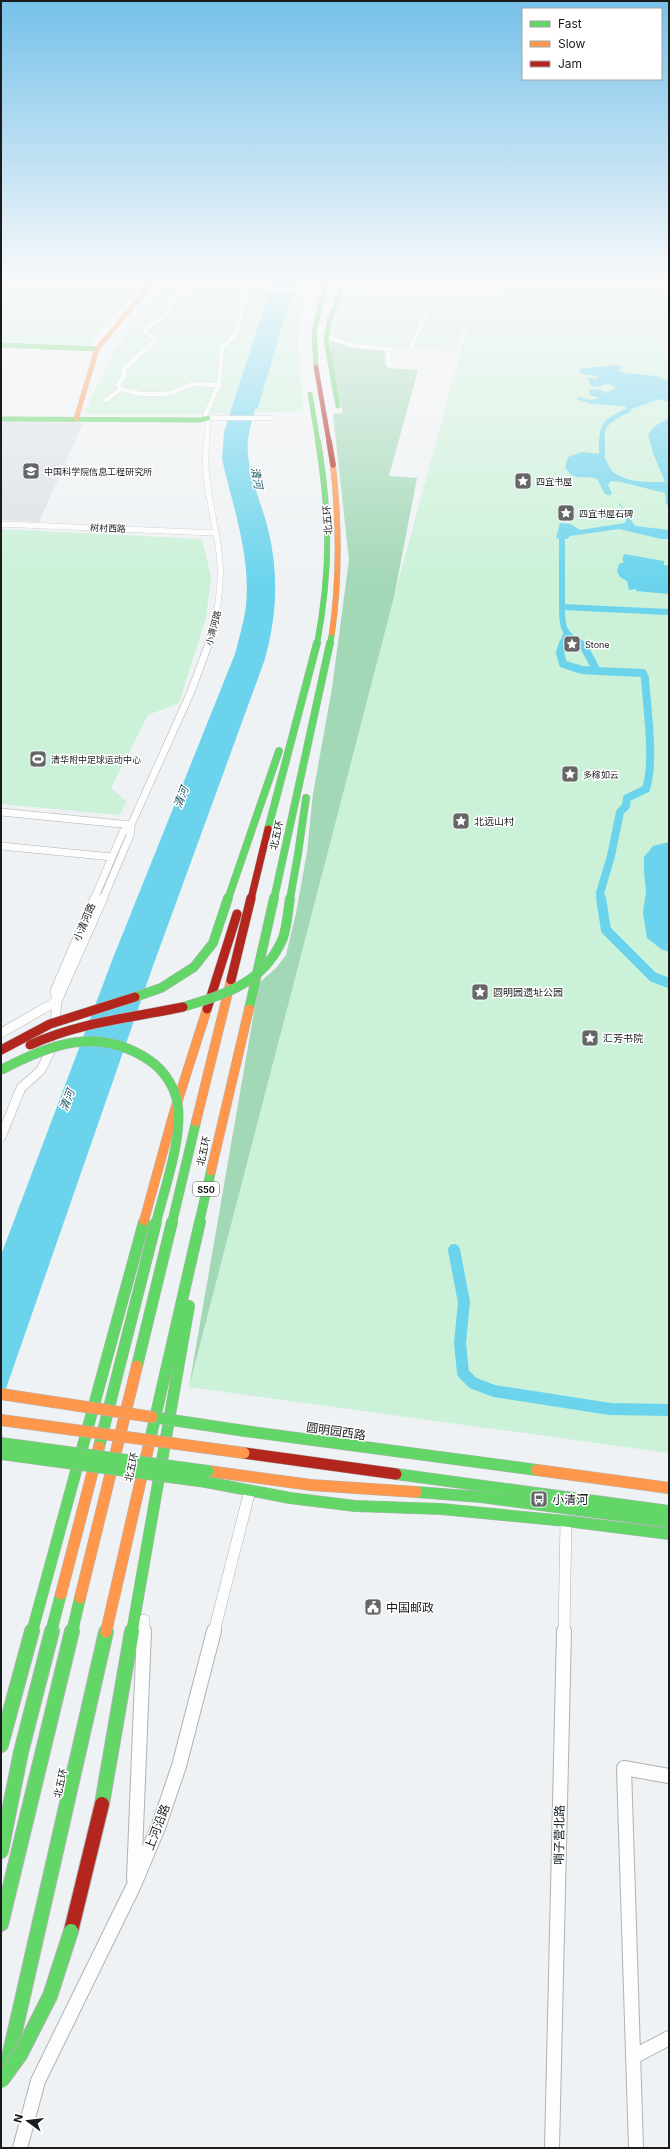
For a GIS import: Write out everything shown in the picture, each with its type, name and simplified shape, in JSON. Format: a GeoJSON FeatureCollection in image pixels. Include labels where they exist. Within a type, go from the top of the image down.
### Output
{"type":"FeatureCollection","features":[{"type":"Feature","properties":{"kind":"main road"},"geometry":{"type":"LineString","coordinates":[[76,418],[87,382]]}},
{"type":"Feature","properties":{"kind":"main road","name":"北五环"},"geometry":{"type":"LineString","coordinates":[[1,1924],[271,816],[316,642],[328,561],[327,510],[309,382]]}},
{"type":"Feature","properties":{"kind":"main road","name":"北五环"},"geometry":{"type":"LineString","coordinates":[[1,2091],[218,1132],[322,687],[337,604],[340,561],[338,510],[326,422],[318,382]]}},
{"type":"Feature","properties":{"kind":"main road"},"geometry":{"type":"LineString","coordinates":[[334,382],[338,406]]}},
{"type":"Feature","properties":{"kind":"main road"},"geometry":{"type":"LineString","coordinates":[[1,418],[208,418]]}},
{"type":"Feature","properties":{"kind":"main road"},"geometry":{"type":"LineString","coordinates":[[1,1050],[20,1036],[48,1023],[75,1013],[149,992],[174,981],[194,967],[213,943],[268,779],[305,686]]}},
{"type":"Feature","properties":{"kind":"main road"},"geometry":{"type":"LineString","coordinates":[[1,1066],[18,1052],[46,1036],[72,1026],[187,1006],[213,998],[238,987],[270,961],[282,940],[298,854],[322,687]]}},
{"type":"Feature","properties":{"kind":"main road"},"geometry":{"type":"LineString","coordinates":[[1,1745],[172,1119],[214,982],[271,816]]}},
{"type":"Feature","properties":{"kind":"main road"},"geometry":{"type":"LineString","coordinates":[[1,1070],[22,1057],[44,1048],[73,1041],[101,1040],[124,1045],[148,1057],[166,1077],[179,1106],[178,1134],[21,1752],[1,1851]]}},
{"type":"Feature","properties":{"kind":"main road"},"geometry":{"type":"LineString","coordinates":[[1,2082],[20,2055],[50,1996],[72,1931],[106,1786],[146,1561],[218,1132]]}},
{"type":"Feature","properties":{"kind":"main road","name":"圆明园西路"},"geometry":{"type":"LineString","coordinates":[[1,1394],[245,1431],[669,1488]]}},
{"type":"Feature","properties":{"kind":"main road"},"geometry":{"type":"LineString","coordinates":[[1,1420],[669,1511]]}},
{"type":"Feature","properties":{"kind":"main road"},"geometry":{"type":"LineString","coordinates":[[1,1443],[208,1471],[252,1484],[355,1506],[441,1509],[566,1521],[669,1534]]}},
{"type":"Feature","properties":{"kind":"main road"},"geometry":{"type":"LineString","coordinates":[[1,1454],[206,1482],[481,1497],[669,1522]]}},
{"type":"Feature","properties":{"kind":"street"},"geometry":{"type":"LineString","coordinates":[[120,382],[118,385],[121,389],[141,394],[172,393],[192,384],[219,385]]}},
{"type":"Feature","properties":{"kind":"street","name":"小清河路"},"geometry":{"type":"LineString","coordinates":[[57,1001],[63,991],[131,833],[131,825],[193,687],[209,645],[218,612],[221,590],[220,572],[204,470],[208,418],[205,415],[219,385]]}},
{"type":"Feature","properties":{"kind":"street"},"geometry":{"type":"LineString","coordinates":[[106,400],[121,389]]}},
{"type":"Feature","properties":{"kind":"street"},"geometry":{"type":"LineString","coordinates":[[208,418],[272,418]]}},
{"type":"Feature","properties":{"kind":"street","name":"树村西路"},"geometry":{"type":"LineString","coordinates":[[1,524],[215,533]]}},
{"type":"Feature","properties":{"kind":"street"},"geometry":{"type":"LineString","coordinates":[[1,812],[131,825]]}},
{"type":"Feature","properties":{"kind":"street","name":"小清河路"},"geometry":{"type":"LineString","coordinates":[[1,1137],[21,1088],[41,1070],[53,1049],[57,1001],[55,991],[123,832],[131,825]]}},
{"type":"Feature","properties":{"kind":"street"},"geometry":{"type":"LineString","coordinates":[[1,846],[112,857]]}},
{"type":"Feature","properties":{"kind":"street"},"geometry":{"type":"LineString","coordinates":[[1,1033],[57,1001]]}},
{"type":"Feature","properties":{"kind":"street","name":"上河沿路"},"geometry":{"type":"LineString","coordinates":[[20,2148],[38,2081],[134,1885],[159,1825],[179,1766],[252,1484]]}},
{"type":"Feature","properties":{"kind":"street","name":"哨子营北路"},"geometry":{"type":"LineString","coordinates":[[552,2148],[566,1521]]}},
{"type":"Feature","properties":{"kind":"street"},"geometry":{"type":"LineString","coordinates":[[134,1885],[146,1561]]}},
{"type":"Feature","properties":{"kind":"street"},"geometry":{"type":"LineString","coordinates":[[636,2148],[624,1768],[669,1776]]}},
{"type":"Feature","properties":{"kind":"street"},"geometry":{"type":"LineString","coordinates":[[633,2058],[669,2038]]}},
{"type":"Feature","properties":{"kind":"shaded area","name":"中国科学院信息工程研究所"},"geometry":{"type":"Polygon","coordinates":[[[1,422],[83,423],[39,522],[1,520],[1,422]]]}},
{"type":"Feature","properties":{"kind":"green space"},"geometry":{"type":"Polygon","coordinates":[[[99,382],[301,382],[303,411],[210,414],[84,414],[99,382]]]}},
{"type":"Feature","properties":{"kind":"green space"},"geometry":{"type":"Polygon","coordinates":[[[336,382],[415,382],[389,476],[417,478],[394,597],[189,1387],[259,983],[276,968],[286,955],[296,913],[307,852],[313,794],[332,688],[349,560],[333,414],[343,413],[336,382]]]}},
{"type":"Feature","properties":{"kind":"green space","name":"圆明园遗址公园"},"geometry":{"type":"Polygon","coordinates":[[[452,382],[669,382],[669,1453],[189,1387],[394,597],[452,382]]]}},
{"type":"Feature","properties":{"kind":"green space"},"geometry":{"type":"Polygon","coordinates":[[[1,529],[202,539],[211,577],[206,618],[179,703],[148,715],[111,788],[127,802],[119,815],[1,804],[1,529]]]}},
{"type":"Feature","properties":{"kind":"water","name":"清河"},"geometry":{"type":"Polygon","coordinates":[[[240,382],[266,382],[258,408],[255,409],[249,432],[248,451],[251,473],[268,529],[274,562],[275,594],[269,643],[265,659],[153,966],[1,1403],[1,1255],[113,958],[235,654],[244,618],[247,587],[244,550],[222,459],[224,432],[240,382]]]}},
{"type":"Feature","properties":{"kind":"water"},"geometry":{"type":"Polygon","coordinates":[[[589,382],[669,382],[669,395],[666,397],[669,398],[669,402],[659,399],[629,410],[624,406],[592,404],[576,399],[579,397],[590,400],[600,398],[590,395],[589,390],[599,389],[606,393],[616,388],[611,384],[594,387],[589,384],[589,382]]]}},
{"type":"Feature","properties":{"kind":"water"},"geometry":{"type":"Polygon","coordinates":[[[669,418],[669,506],[666,504],[665,493],[611,481],[608,485],[612,493],[610,495],[613,497],[605,494],[597,479],[575,477],[568,472],[565,467],[568,457],[582,452],[602,454],[611,470],[621,477],[640,481],[665,482],[653,453],[648,434],[655,426],[669,418]]]}},
{"type":"Feature","properties":{"kind":"water"},"geometry":{"type":"Polygon","coordinates":[[[616,501],[621,505],[635,526],[669,530],[669,539],[661,539],[619,529],[570,536],[567,539],[556,538],[560,523],[570,524],[580,530],[625,523],[627,517],[621,506],[616,501]]]}},
{"type":"Feature","properties":{"kind":"water"},"geometry":{"type":"Polygon","coordinates":[[[624,554],[664,561],[664,565],[669,566],[669,594],[636,591],[636,589],[629,590],[627,581],[620,577],[617,571],[619,564],[624,562],[622,560],[624,554]]]}},
{"type":"Feature","properties":{"kind":"water"},"geometry":{"type":"Polygon","coordinates":[[[669,842],[669,952],[661,949],[647,938],[643,913],[646,891],[644,857],[653,846],[669,842]]]}},
{"type":"Feature","properties":{"kind":"waterway"},"geometry":{"type":"LineString","coordinates":[[602,454],[602,435],[606,425],[613,418],[629,410]]}},
{"type":"Feature","properties":{"kind":"waterway"},"geometry":{"type":"LineString","coordinates":[[562,539],[562,607]]}},
{"type":"Feature","properties":{"kind":"waterway"},"geometry":{"type":"LineString","coordinates":[[562,607],[669,612]]}},
{"type":"Feature","properties":{"kind":"waterway"},"geometry":{"type":"LineString","coordinates":[[562,607],[562,620],[567,633],[581,644]]}},
{"type":"Feature","properties":{"kind":"waterway"},"geometry":{"type":"LineString","coordinates":[[563,644],[566,634]]}},
{"type":"Feature","properties":{"kind":"waterway"},"geometry":{"type":"LineString","coordinates":[[563,643],[560,653],[563,664],[582,670],[597,671]]}},
{"type":"Feature","properties":{"kind":"waterway"},"geometry":{"type":"LineString","coordinates":[[581,644],[583,645],[597,671]]}},
{"type":"Feature","properties":{"kind":"waterway"},"geometry":{"type":"LineString","coordinates":[[597,671],[643,673],[645,678],[649,719],[650,750],[649,777],[646,789],[627,798],[626,806],[620,812],[611,856],[600,893],[601,899]]}},
{"type":"Feature","properties":{"kind":"waterway"},"geometry":{"type":"LineString","coordinates":[[601,898],[606,930],[653,977],[669,983]]}},
{"type":"Feature","properties":{"kind":"waterway"},"geometry":{"type":"LineString","coordinates":[[454,1250],[464,1302],[460,1343],[463,1373],[473,1383],[494,1391],[610,1409],[669,1410]]}},
{"type":"Feature","properties":{"kind":"traffic: fast"},"geometry":{"type":"LineString","coordinates":[[334,382],[338,406]]}},
{"type":"Feature","properties":{"kind":"traffic: fast"},"geometry":{"type":"LineString","coordinates":[[268,829],[316,651],[323,615],[327,579],[329,542],[327,505],[310,394]]}},
{"type":"Feature","properties":{"kind":"traffic: fast"},"geometry":{"type":"LineString","coordinates":[[1,419],[200,420],[208,418]]}},
{"type":"Feature","properties":{"kind":"traffic: fast"},"geometry":{"type":"LineString","coordinates":[[249,1009],[322,687],[332,633]]}},
{"type":"Feature","properties":{"kind":"traffic: fast"},"geometry":{"type":"LineString","coordinates":[[194,967],[213,943],[279,751]]}},
{"type":"Feature","properties":{"kind":"traffic: fast"},"geometry":{"type":"LineString","coordinates":[[298,854],[306,798]]}},
{"type":"Feature","properties":{"kind":"traffic: fast"},"geometry":{"type":"LineString","coordinates":[[183,1007],[228,993],[250,980],[268,963],[283,937],[298,854]]}},
{"type":"Feature","properties":{"kind":"traffic: fast"},"geometry":{"type":"LineString","coordinates":[[135,997],[161,988],[194,967]]}},
{"type":"Feature","properties":{"kind":"traffic: fast"},"geometry":{"type":"LineString","coordinates":[[1,1070],[19,1060],[58,1045],[77,1041],[116,1043],[135,1051],[153,1063],[169,1081],[175,1092],[179,1108],[178,1134],[116,1380]]}},
{"type":"Feature","properties":{"kind":"traffic: fast"},"geometry":{"type":"LineString","coordinates":[[137,1366],[196,1122]]}},
{"type":"Feature","properties":{"kind":"traffic: fast"},"geometry":{"type":"LineString","coordinates":[[150,1440],[211,1171]]}},
{"type":"Feature","properties":{"kind":"traffic: fast"},"geometry":{"type":"LineString","coordinates":[[1,1745],[144,1221]]}},
{"type":"Feature","properties":{"kind":"traffic: fast"},"geometry":{"type":"LineString","coordinates":[[102,1804],[189,1306]]}},
{"type":"Feature","properties":{"kind":"traffic: fast"},"geometry":{"type":"LineString","coordinates":[[99,1447],[116,1380]]}},
{"type":"Feature","properties":{"kind":"traffic: fast"},"geometry":{"type":"LineString","coordinates":[[152,1417],[245,1431]]}},
{"type":"Feature","properties":{"kind":"traffic: fast"},"geometry":{"type":"LineString","coordinates":[[245,1431],[537,1470]]}},
{"type":"Feature","properties":{"kind":"traffic: fast"},"geometry":{"type":"LineString","coordinates":[[1,1443],[208,1471]]}},
{"type":"Feature","properties":{"kind":"traffic: fast"},"geometry":{"type":"LineString","coordinates":[[1,1454],[206,1482]]}},
{"type":"Feature","properties":{"kind":"traffic: fast"},"geometry":{"type":"LineString","coordinates":[[396,1474],[669,1511]]}},
{"type":"Feature","properties":{"kind":"traffic: fast"},"geometry":{"type":"LineString","coordinates":[[206,1482],[290,1498],[355,1506],[441,1509],[566,1521],[669,1534]]}},
{"type":"Feature","properties":{"kind":"traffic: fast"},"geometry":{"type":"LineString","coordinates":[[416,1492],[481,1497],[669,1522]]}},
{"type":"Feature","properties":{"kind":"traffic: fast"},"geometry":{"type":"LineString","coordinates":[[1,1851],[21,1752],[61,1594]]}},
{"type":"Feature","properties":{"kind":"traffic: fast"},"geometry":{"type":"LineString","coordinates":[[1,1924],[80,1598]]}},
{"type":"Feature","properties":{"kind":"traffic: fast"},"geometry":{"type":"LineString","coordinates":[[7,2066],[106,1632]]}},
{"type":"Feature","properties":{"kind":"traffic: fast"},"geometry":{"type":"LineString","coordinates":[[1,2081],[20,2055],[50,1996],[71,1931]]}},
{"type":"Feature","properties":{"kind":"traffic: slow"},"geometry":{"type":"LineString","coordinates":[[76,419],[87,382]]}},
{"type":"Feature","properties":{"kind":"traffic: slow"},"geometry":{"type":"LineString","coordinates":[[332,633],[338,570],[338,528],[333,465]]}},
{"type":"Feature","properties":{"kind":"traffic: slow"},"geometry":{"type":"LineString","coordinates":[[196,1122],[231,980]]}},
{"type":"Feature","properties":{"kind":"traffic: slow"},"geometry":{"type":"LineString","coordinates":[[144,1221],[172,1119],[207,1009]]}},
{"type":"Feature","properties":{"kind":"traffic: slow"},"geometry":{"type":"LineString","coordinates":[[211,1171],[249,1009]]}},
{"type":"Feature","properties":{"kind":"traffic: slow"},"geometry":{"type":"LineString","coordinates":[[80,1598],[137,1366]]}},
{"type":"Feature","properties":{"kind":"traffic: slow"},"geometry":{"type":"LineString","coordinates":[[1,1394],[152,1417]]}},
{"type":"Feature","properties":{"kind":"traffic: slow"},"geometry":{"type":"LineString","coordinates":[[1,1420],[244,1453]]}},
{"type":"Feature","properties":{"kind":"traffic: slow"},"geometry":{"type":"LineString","coordinates":[[106,1632],[150,1440]]}},
{"type":"Feature","properties":{"kind":"traffic: slow"},"geometry":{"type":"LineString","coordinates":[[61,1594],[99,1447]]}},
{"type":"Feature","properties":{"kind":"traffic: slow"},"geometry":{"type":"LineString","coordinates":[[537,1470],[669,1488]]}},
{"type":"Feature","properties":{"kind":"traffic: slow"},"geometry":{"type":"LineString","coordinates":[[208,1471],[311,1485],[416,1492]]}},
{"type":"Feature","properties":{"kind":"traffic: jam"},"geometry":{"type":"LineString","coordinates":[[319,382],[333,465]]}},
{"type":"Feature","properties":{"kind":"traffic: jam"},"geometry":{"type":"LineString","coordinates":[[231,980],[268,829]]}},
{"type":"Feature","properties":{"kind":"traffic: jam"},"geometry":{"type":"LineString","coordinates":[[207,1009],[237,914]]}},
{"type":"Feature","properties":{"kind":"traffic: jam"},"geometry":{"type":"LineString","coordinates":[[1,1050],[17,1040],[50,1024],[83,1012],[135,997]]}},
{"type":"Feature","properties":{"kind":"traffic: jam"},"geometry":{"type":"LineString","coordinates":[[30,1045],[49,1036],[87,1024],[183,1007]]}},
{"type":"Feature","properties":{"kind":"traffic: jam"},"geometry":{"type":"LineString","coordinates":[[244,1453],[396,1474]]}},
{"type":"Feature","properties":{"kind":"traffic: jam"},"geometry":{"type":"LineString","coordinates":[[71,1931],[102,1804]]}},
{"type":"Feature","properties":{"kind":"place","name":"中国科学院信息工程研究所"},"geometry":{"type":"Point","coordinates":[31,471]}},
{"type":"Feature","properties":{"kind":"place","name":"四宜书屋"},"geometry":{"type":"Point","coordinates":[523,481]}},
{"type":"Feature","properties":{"kind":"place","name":"四宜书屋石碑"},"geometry":{"type":"Point","coordinates":[566,513]}},
{"type":"Feature","properties":{"kind":"place","name":"Stone"},"geometry":{"type":"Point","coordinates":[572,644]}},
{"type":"Feature","properties":{"kind":"place","name":"清华附中足球运动中心"},"geometry":{"type":"Point","coordinates":[38,759]}},
{"type":"Feature","properties":{"kind":"place","name":"多稼如云"},"geometry":{"type":"Point","coordinates":[570,774]}},
{"type":"Feature","properties":{"kind":"place","name":"北远山村"},"geometry":{"type":"Point","coordinates":[461,821]}},
{"type":"Feature","properties":{"kind":"place","name":"圆明园遗址公园"},"geometry":{"type":"Point","coordinates":[480,992]}},
{"type":"Feature","properties":{"kind":"place","name":"汇芳书院"},"geometry":{"type":"Point","coordinates":[590,1038]}},
{"type":"Feature","properties":{"kind":"place","name":"小清河"},"geometry":{"type":"Point","coordinates":[539,1499]}},
{"type":"Feature","properties":{"kind":"place","name":"中国邮政"},"geometry":{"type":"Point","coordinates":[373,1607]}}]}
